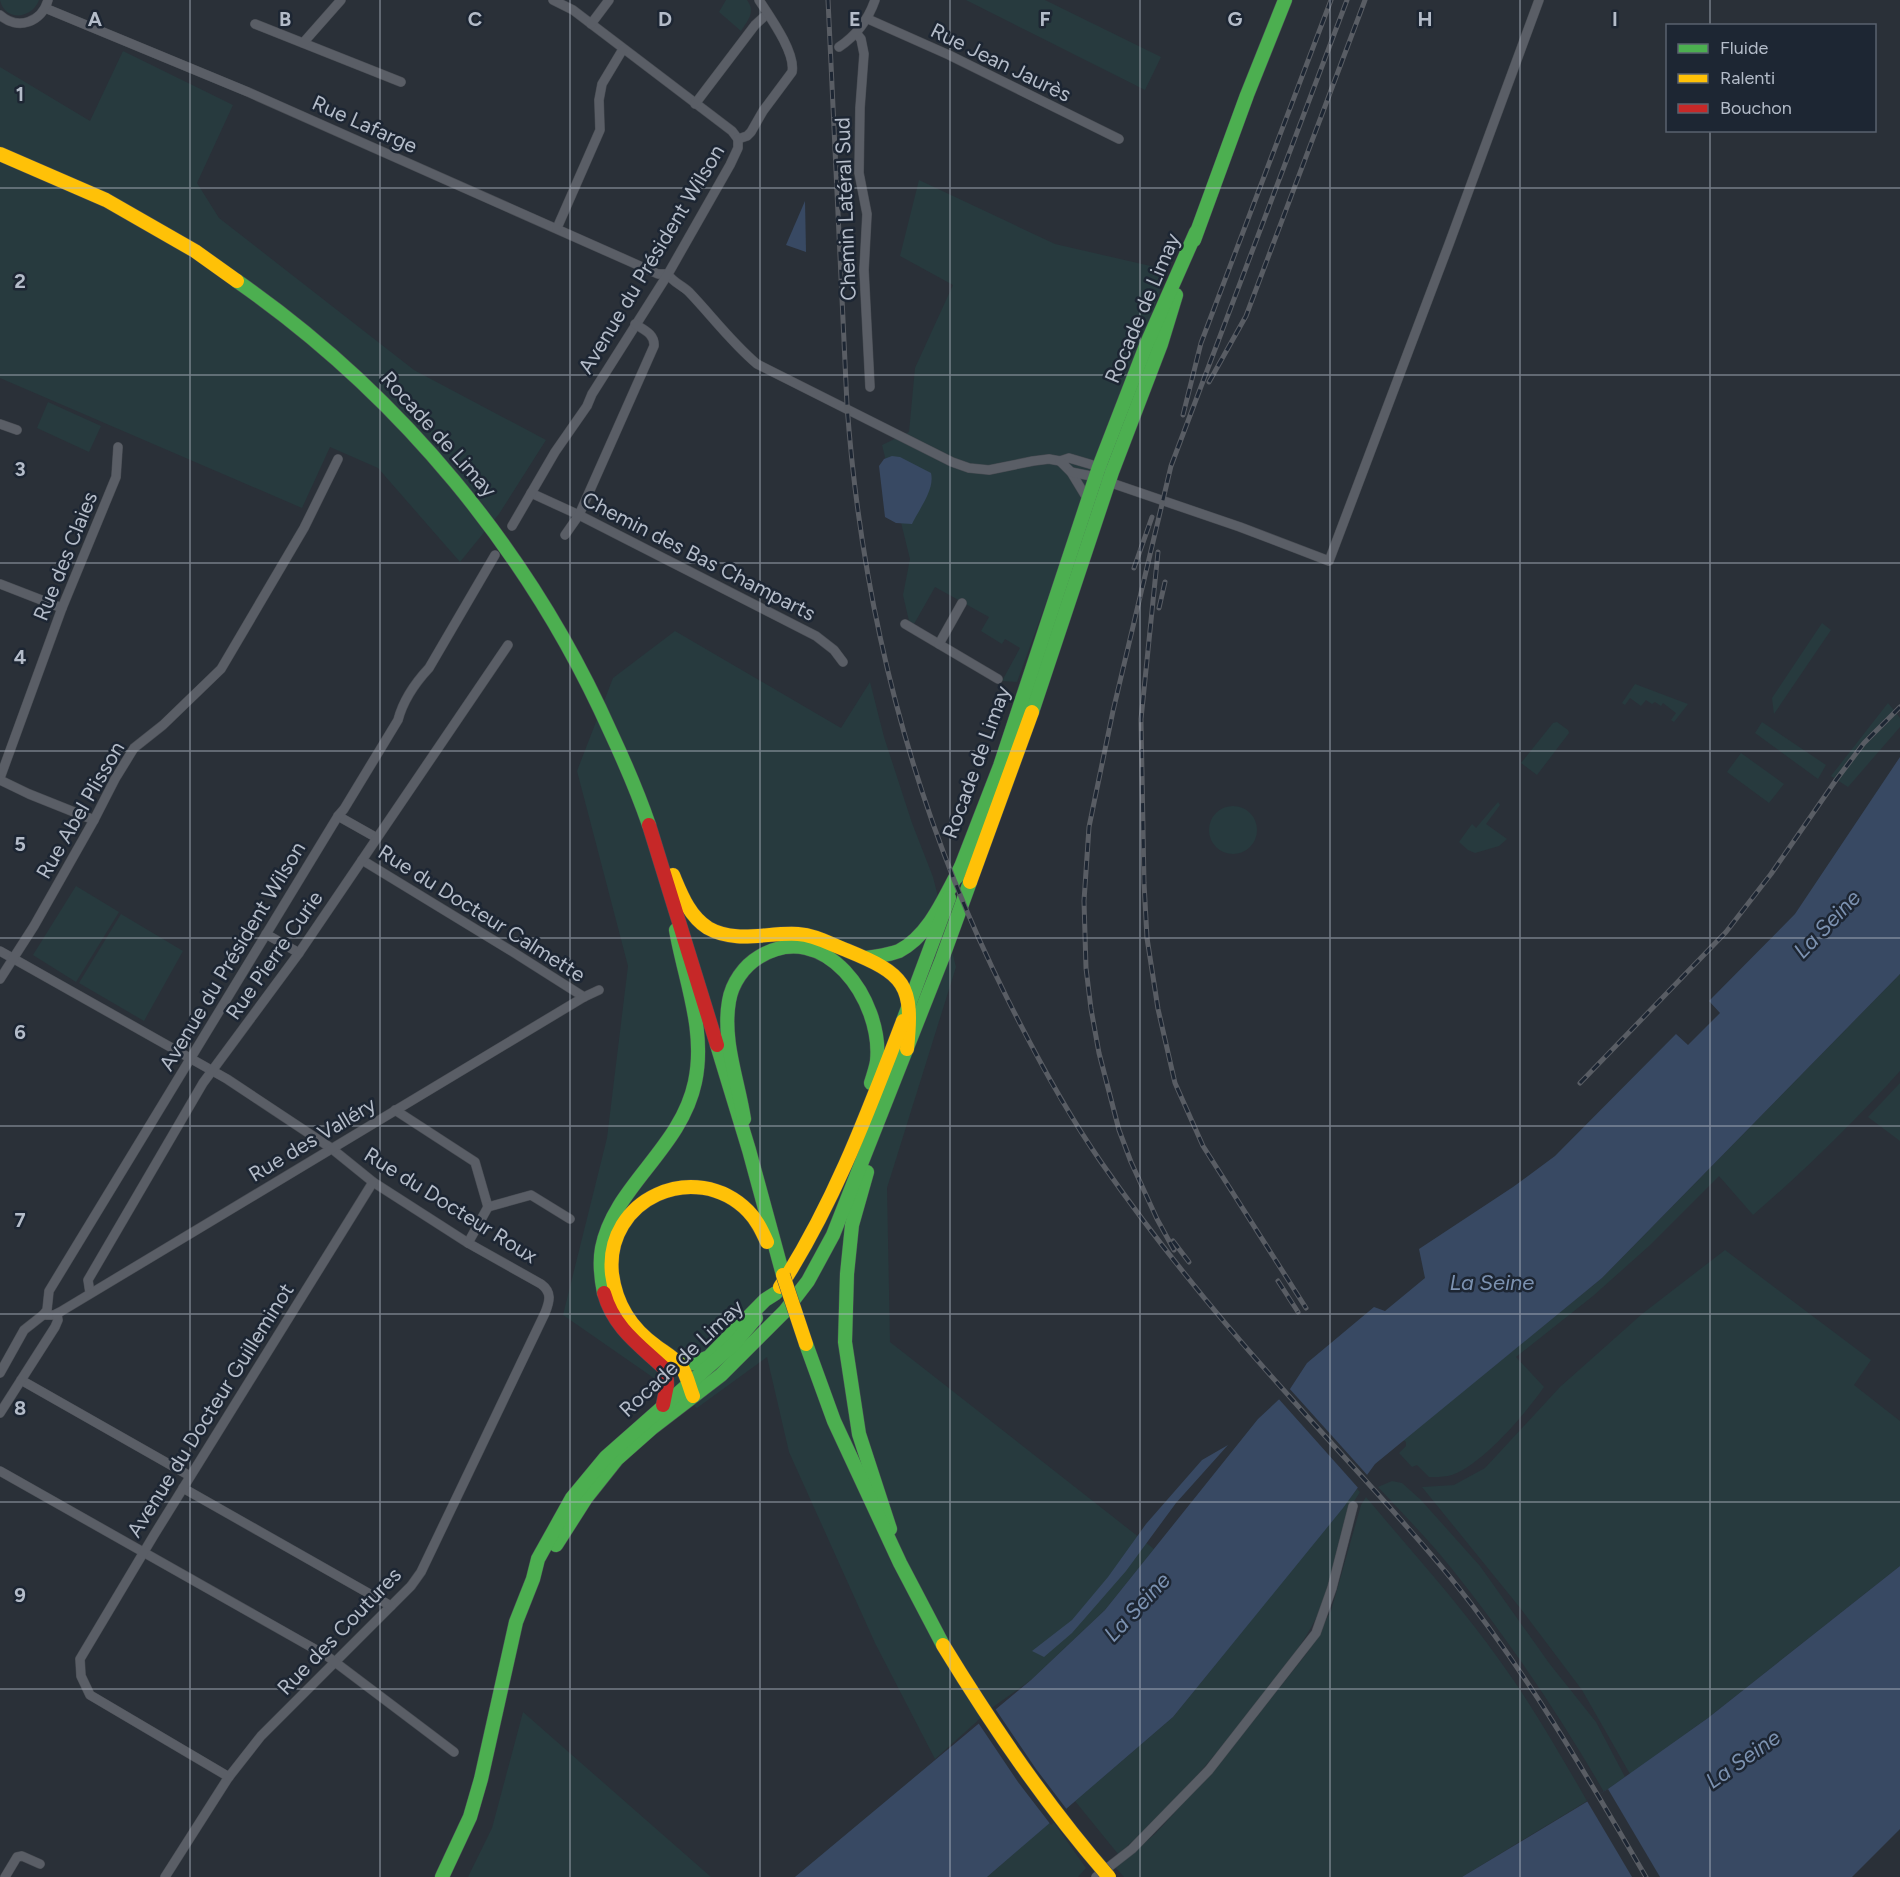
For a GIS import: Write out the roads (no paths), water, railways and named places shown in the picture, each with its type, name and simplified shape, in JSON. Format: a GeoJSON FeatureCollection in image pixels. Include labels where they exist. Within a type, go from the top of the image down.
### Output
{"type":"FeatureCollection","features":[{"type":"Feature","properties":{"kind":"main road","name":"Rocade de Limay"},"geometry":{"type":"LineString","coordinates":[[442,1877],[470,1817],[481,1779],[516,1622],[533,1579],[538,1559],[572,1498],[606,1457],[663,1404],[721,1375],[777,1319],[808,1281],[833,1234],[908,1049],[1031,715],[1147,343],[1196,232],[1285,0]]}},
{"type":"Feature","properties":{"kind":"main road","name":"Rocade de Limay"},"geometry":{"type":"LineString","coordinates":[[0,154],[104,199],[208,258],[312,336],[408,425],[485,516],[521,567],[571,648],[604,712],[651,830]]}},
{"type":"Feature","properties":{"kind":"main road","name":"Rocade de Limay"},"geometry":{"type":"LineString","coordinates":[[533,1579],[586,1498],[617,1459],[691,1389],[734,1344],[776,1293],[813,1235],[849,1157],[1000,766],[1088,500],[1104,475]]}},
{"type":"Feature","properties":{"kind":"main road"},"geometry":{"type":"LineString","coordinates":[[651,830],[748,1148],[782,1271],[834,1421],[900,1563],[943,1645],[980,1707],[1022,1769],[1109,1877]]}},
{"type":"Feature","properties":{"kind":"main road"},"geometry":{"type":"LineString","coordinates":[[651,830],[686,906],[700,923],[709,929],[731,937],[798,934],[812,936],[866,958],[894,974],[910,1001],[908,1049]]}},
{"type":"Feature","properties":{"kind":"main road"},"geometry":{"type":"LineString","coordinates":[[866,958],[896,951],[914,941],[925,928],[961,867]]}},
{"type":"Feature","properties":{"kind":"main road"},"geometry":{"type":"LineString","coordinates":[[672,902],[678,948],[695,1007],[700,1035],[695,1081],[688,1107],[678,1127],[634,1186],[608,1228],[601,1248],[600,1265],[602,1285],[608,1305],[619,1326],[666,1370],[691,1389]]}},
{"type":"Feature","properties":{"kind":"main road"},"geometry":{"type":"LineString","coordinates":[[748,1148],[742,1098],[730,1050],[729,1000],[738,978],[757,958],[782,946],[799,946],[820,951],[847,972],[858,986],[868,1006],[875,1030],[877,1061],[849,1157]]}},
{"type":"Feature","properties":{"kind":"main road"},"geometry":{"type":"LineString","coordinates":[[893,1084],[852,1225],[847,1274],[845,1342],[859,1434],[900,1563]]}},
{"type":"Feature","properties":{"kind":"main road"},"geometry":{"type":"LineString","coordinates":[[691,1389],[680,1365],[642,1335],[625,1317],[617,1297],[612,1273],[611,1250],[622,1223],[632,1211],[675,1187],[689,1186],[715,1190],[745,1208],[755,1219],[782,1271]]}},
{"type":"Feature","properties":{"kind":"main road"},"geometry":{"type":"LineString","coordinates":[[680,1365],[709,1357],[765,1300],[776,1293]]}},
{"type":"Feature","properties":{"kind":"main road"},"geometry":{"type":"LineString","coordinates":[[663,1404],[667,1385],[666,1370]]}},
{"type":"Feature","properties":{"kind":"street"},"geometry":{"type":"LineString","coordinates":[[303,43],[341,0]]}},
{"type":"Feature","properties":{"kind":"street"},"geometry":{"type":"LineString","coordinates":[[553,0],[573,9],[732,131],[738,139]]}},
{"type":"Feature","properties":{"kind":"street"},"geometry":{"type":"LineString","coordinates":[[591,24],[609,0]]}},
{"type":"Feature","properties":{"kind":"street","name":"Avenue du Président Wilson"},"geometry":{"type":"LineString","coordinates":[[512,526],[561,442],[587,405],[591,394],[668,274],[730,165],[738,148],[738,139],[744,138],[751,132],[763,111],[792,72],[793,60],[759,0]]}},
{"type":"Feature","properties":{"kind":"street"},"geometry":{"type":"LineString","coordinates":[[839,47],[868,19],[875,0]]}},
{"type":"Feature","properties":{"kind":"street"},"geometry":{"type":"LineString","coordinates":[[668,274],[671,279],[688,291],[738,347],[758,364],[952,462],[969,468],[988,470],[1033,460],[1060,461],[1070,458],[1104,475],[1329,561],[1539,0]]}},
{"type":"Feature","properties":{"kind":"street","name":"Rue Lafarge"},"geometry":{"type":"LineString","coordinates":[[0,15],[12,23],[27,23],[41,15],[47,4],[658,274],[668,274]]}},
{"type":"Feature","properties":{"kind":"street"},"geometry":{"type":"LineString","coordinates":[[695,104],[738,46],[755,25],[767,15]]}},
{"type":"Feature","properties":{"kind":"street","name":"Rue Jean Jaurès"},"geometry":{"type":"LineString","coordinates":[[868,19],[949,55],[1119,139]]}},
{"type":"Feature","properties":{"kind":"street"},"geometry":{"type":"LineString","coordinates":[[255,24],[401,82]]}},
{"type":"Feature","properties":{"kind":"street","name":"Chemin Latéral Sud"},"geometry":{"type":"LineString","coordinates":[[856,33],[861,39],[864,54],[859,173],[867,214],[864,270],[870,387]]}},
{"type":"Feature","properties":{"kind":"street"},"geometry":{"type":"LineString","coordinates":[[557,228],[600,130],[599,100],[602,84],[623,49]]}},
{"type":"Feature","properties":{"kind":"street"},"geometry":{"type":"LineString","coordinates":[[565,535],[579,515],[654,346],[652,335],[635,324]]}},
{"type":"Feature","properties":{"kind":"street"},"geometry":{"type":"LineString","coordinates":[[0,424],[17,430]]}},
{"type":"Feature","properties":{"kind":"street","name":"Rue des Claies"},"geometry":{"type":"LineString","coordinates":[[0,779],[62,608],[116,477],[118,447]]}},
{"type":"Feature","properties":{"kind":"street","name":"Rue Abel Plisson"},"geometry":{"type":"LineString","coordinates":[[0,979],[14,959],[134,748],[221,669],[304,528],[338,459]]}},
{"type":"Feature","properties":{"kind":"street"},"geometry":{"type":"LineString","coordinates":[[1060,461],[1071,472],[1088,500]]}},
{"type":"Feature","properties":{"kind":"street"},"geometry":{"type":"LineString","coordinates":[[1071,472],[1104,475]]}},
{"type":"Feature","properties":{"kind":"street","name":"Chemin des Bas Champarts"},"geometry":{"type":"LineString","coordinates":[[531,493],[579,515],[816,636],[834,650],[843,662]]}},
{"type":"Feature","properties":{"kind":"street","name":"Avenue du Président Wilson"},"geometry":{"type":"LineString","coordinates":[[43,1315],[49,1290],[344,809],[398,720],[401,708],[419,679],[429,668],[495,555]]}},
{"type":"Feature","properties":{"kind":"street"},"geometry":{"type":"LineString","coordinates":[[0,584],[62,608]]}},
{"type":"Feature","properties":{"kind":"street"},"geometry":{"type":"LineString","coordinates":[[939,644],[962,603]]}},
{"type":"Feature","properties":{"kind":"street"},"geometry":{"type":"LineString","coordinates":[[905,624],[998,679]]}},
{"type":"Feature","properties":{"kind":"street","name":"Rue Pierre Curie"},"geometry":{"type":"LineString","coordinates":[[90,1293],[88,1281],[203,1083],[299,953],[508,645]]}},
{"type":"Feature","properties":{"kind":"street"},"geometry":{"type":"LineString","coordinates":[[0,779],[29,794],[94,820]]}},
{"type":"Feature","properties":{"kind":"street"},"geometry":{"type":"LineString","coordinates":[[338,816],[378,838]]}},
{"type":"Feature","properties":{"kind":"street","name":"Rue du Docteur Calmette"},"geometry":{"type":"LineString","coordinates":[[362,860],[584,997]]}},
{"type":"Feature","properties":{"kind":"street"},"geometry":{"type":"LineString","coordinates":[[266,934],[299,953]]}},
{"type":"Feature","properties":{"kind":"street","name":"Rue du Docteur Roux"},"geometry":{"type":"LineString","coordinates":[[0,951],[214,1071],[331,1148],[373,1182],[468,1243],[534,1279],[548,1292]]}},
{"type":"Feature","properties":{"kind":"street","name":"Rue des Valléry"},"geometry":{"type":"LineString","coordinates":[[43,1315],[57,1314],[331,1148],[599,990]]}},
{"type":"Feature","properties":{"kind":"street"},"geometry":{"type":"LineString","coordinates":[[395,1110],[475,1162],[488,1207],[468,1243]]}},
{"type":"Feature","properties":{"kind":"street","name":"Avenue du Docteur Guilleminot"},"geometry":{"type":"LineString","coordinates":[[229,1777],[90,1695],[81,1676],[80,1659],[143,1551],[373,1182]]}},
{"type":"Feature","properties":{"kind":"street"},"geometry":{"type":"LineString","coordinates":[[488,1207],[531,1195],[570,1218]]}},
{"type":"Feature","properties":{"kind":"street","name":"Rue des Coutures"},"geometry":{"type":"LineString","coordinates":[[165,1877],[229,1777],[261,1736],[411,1586],[421,1572],[545,1312],[550,1300],[548,1292]]}},
{"type":"Feature","properties":{"kind":"street"},"geometry":{"type":"LineString","coordinates":[[0,1413],[55,1327],[58,1320],[57,1314]]}},
{"type":"Feature","properties":{"kind":"street"},"geometry":{"type":"LineString","coordinates":[[0,1372],[24,1330],[43,1315]]}},
{"type":"Feature","properties":{"kind":"street"},"geometry":{"type":"LineString","coordinates":[[21,1380],[190,1476]]}},
{"type":"Feature","properties":{"kind":"street"},"geometry":{"type":"LineString","coordinates":[[0,1471],[327,1656],[454,1752]]}},
{"type":"Feature","properties":{"kind":"street"},"geometry":{"type":"LineString","coordinates":[[183,1488],[391,1606]]}},
{"type":"Feature","properties":{"kind":"street"},"geometry":{"type":"LineString","coordinates":[[1096,1877],[1132,1848],[1209,1770],[1316,1633],[1332,1588],[1353,1506]]}},
{"type":"Feature","properties":{"kind":"street"},"geometry":{"type":"LineString","coordinates":[[5,1877],[17,1857],[22,1856],[40,1864]]}},
{"type":"Feature","properties":{"kind":"water"},"geometry":{"type":"Polygon","coordinates":[[[805,201],[806,252],[786,245],[805,201]]]}},
{"type":"Feature","properties":{"kind":"water"},"geometry":{"type":"Polygon","coordinates":[[[892,456],[900,457],[931,473],[929,493],[912,524],[896,523],[885,517],[879,466],[884,459],[892,456]]]}},
{"type":"Feature","properties":{"kind":"water","name":"La Seine"},"geometry":{"type":"Polygon","coordinates":[[[1900,757],[1900,974],[1602,1278],[1375,1464],[1343,1508],[1173,1717],[987,1877],[795,1877],[1031,1680],[1105,1610],[1258,1419],[1290,1389],[1307,1363],[1374,1307],[1385,1311],[1425,1278],[1419,1249],[1513,1187],[1555,1156],[1676,1034],[1688,1045],[1720,1013],[1709,1001],[1795,914],[1900,757]]]}},
{"type":"Feature","properties":{"kind":"water"},"geometry":{"type":"Polygon","coordinates":[[[1228,1445],[1176,1503],[1126,1571],[1072,1633],[1044,1657],[1032,1651],[1072,1620],[1108,1577],[1146,1524],[1202,1460],[1228,1445]]]}},
{"type":"Feature","properties":{"kind":"water","name":"La Seine"},"geometry":{"type":"Polygon","coordinates":[[[1900,1566],[1900,1829],[1852,1877],[1462,1877],[1608,1789],[1708,1718],[1900,1566]]]}},
{"type":"Feature","properties":{"kind":"railway"},"geometry":{"type":"LineString","coordinates":[[828,0],[847,405],[854,482],[865,559],[880,635],[919,783],[974,928],[1040,1061],[1101,1162],[1145,1223],[1215,1311],[1414,1535],[1481,1617],[1556,1726],[1646,1877]]}},
{"type":"Feature","properties":{"kind":"railway"},"geometry":{"type":"LineString","coordinates":[[1183,415],[1201,343],[1331,0]]}},
{"type":"Feature","properties":{"kind":"railway"},"geometry":{"type":"LineString","coordinates":[[1174,1250],[1131,1162],[1119,1130],[1099,1053],[1086,968],[1084,901],[1089,827],[1113,711],[1171,466],[1347,0]]}},
{"type":"Feature","properties":{"kind":"railway"},"geometry":{"type":"LineString","coordinates":[[1209,382],[1246,316],[1365,0]]}},
{"type":"Feature","properties":{"kind":"railway"},"geometry":{"type":"LineString","coordinates":[[1134,568],[1152,517]]}},
{"type":"Feature","properties":{"kind":"railway"},"geometry":{"type":"LineString","coordinates":[[1158,552],[1141,719],[1147,938],[1158,1009],[1175,1083],[1203,1146],[1306,1308]]}},
{"type":"Feature","properties":{"kind":"railway"},"geometry":{"type":"LineString","coordinates":[[1159,608],[1165,582]]}},
{"type":"Feature","properties":{"kind":"railway"},"geometry":{"type":"LineString","coordinates":[[1580,1083],[1726,932],[1771,874],[1864,743],[1900,707]]}},
{"type":"Feature","properties":{"kind":"railway"},"geometry":{"type":"LineString","coordinates":[[1173,1241],[1189,1262]]}},
{"type":"Feature","properties":{"kind":"railway"},"geometry":{"type":"LineString","coordinates":[[1278,1281],[1298,1312]]}}]}
